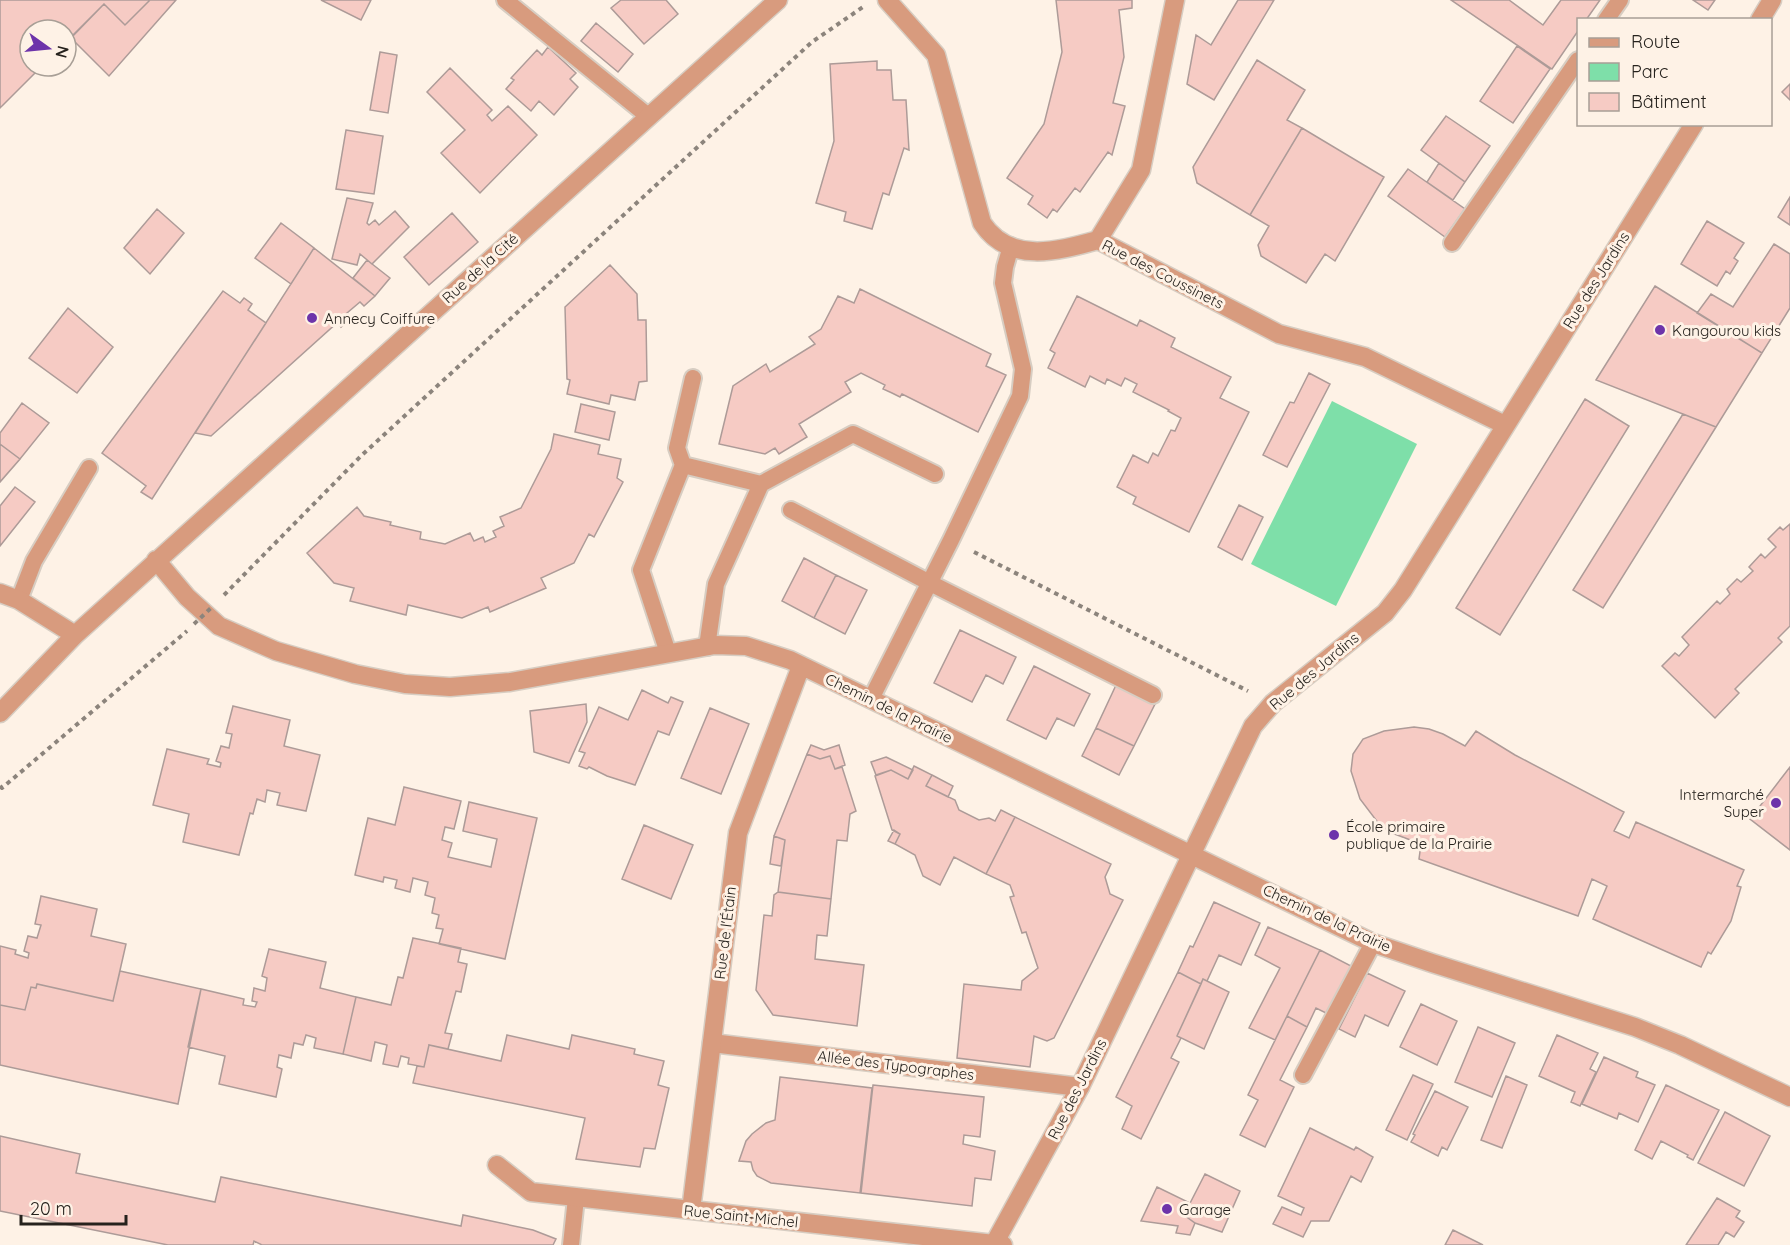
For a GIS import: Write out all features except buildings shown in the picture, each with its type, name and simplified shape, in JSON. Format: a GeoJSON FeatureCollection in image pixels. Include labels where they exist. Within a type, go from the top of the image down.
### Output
{"type":"FeatureCollection","features":[{"type":"Feature","properties":{"kind":"street","name":"Rue de la Cité"},"geometry":{"type":"LineString","coordinates":[[156,560],[778,0]]}},
{"type":"Feature","properties":{"kind":"street","name":"Rue des Coussinets"},"geometry":{"type":"LineString","coordinates":[[887,0],[936,55],[981,223],[988,233],[1022,251],[1042,253],[1098,240],[1279,334],[1365,357],[1505,425]]}},
{"type":"Feature","properties":{"kind":"street"},"geometry":{"type":"LineString","coordinates":[[1098,240],[1142,170],[1175,0]]}},
{"type":"Feature","properties":{"kind":"street"},"geometry":{"type":"LineString","coordinates":[[1761,18],[1773,0]]}},
{"type":"Feature","properties":{"kind":"street","name":"Rue des Jardins"},"geometry":{"type":"LineString","coordinates":[[997,1245],[1080,1087],[1253,726],[1273,703],[1385,613],[1403,590],[1693,126]]}},
{"type":"Feature","properties":{"kind":"street"},"geometry":{"type":"LineString","coordinates":[[0,713],[75,635],[156,560]]}},
{"type":"Feature","properties":{"kind":"street","name":"Chemin de la Prairie"},"geometry":{"type":"LineString","coordinates":[[156,560],[187,597],[219,626],[276,651],[385,680],[450,687],[510,682],[707,647],[746,646],[790,660],[1373,942],[1635,1027],[1680,1045],[1790,1097]]}},
{"type":"Feature","properties":{"kind":"street"},"geometry":{"type":"LineString","coordinates":[[0,592],[19,600],[75,635]]}},
{"type":"Feature","properties":{"kind":"street","name":"Rue de l'Étain"},"geometry":{"type":"LineString","coordinates":[[691,1210],[738,833],[801,666]]}},
{"type":"Feature","properties":{"kind":"street","name":"Allée des Typographes"},"geometry":{"type":"LineString","coordinates":[[712,1043],[1080,1087]]}},
{"type":"Feature","properties":{"kind":"street","name":"Rue Saint-Michel"},"geometry":{"type":"LineString","coordinates":[[497,1165],[531,1192],[997,1245]]}},
{"type":"Feature","properties":{"kind":"lane"},"geometry":{"type":"LineString","coordinates":[[505,0],[648,116]]}},
{"type":"Feature","properties":{"kind":"lane"},"geometry":{"type":"LineString","coordinates":[[1607,18],[1620,0]]}},
{"type":"Feature","properties":{"kind":"lane"},"geometry":{"type":"LineString","coordinates":[[1452,243],[1577,61]]}},
{"type":"Feature","properties":{"kind":"lane"},"geometry":{"type":"LineString","coordinates":[[871,699],[1020,396],[1023,369],[1004,283],[1005,267],[1011,246]]}},
{"type":"Feature","properties":{"kind":"lane"},"geometry":{"type":"LineString","coordinates":[[668,653],[642,570],[683,465],[676,448],[693,378]]}},
{"type":"Feature","properties":{"kind":"lane"},"geometry":{"type":"LineString","coordinates":[[707,647],[716,584],[761,484],[853,434],[935,474]]}},
{"type":"Feature","properties":{"kind":"lane"},"geometry":{"type":"LineString","coordinates":[[683,465],[761,484]]}},
{"type":"Feature","properties":{"kind":"lane"},"geometry":{"type":"LineString","coordinates":[[19,600],[34,561],[89,468]]}},
{"type":"Feature","properties":{"kind":"lane"},"geometry":{"type":"LineString","coordinates":[[791,510],[1153,695]]}},
{"type":"Feature","properties":{"kind":"lane"},"geometry":{"type":"LineString","coordinates":[[1304,1075],[1373,942]]}},
{"type":"Feature","properties":{"kind":"lane"},"geometry":{"type":"LineString","coordinates":[[571,1245],[576,1198]]}},
{"type":"Feature","properties":{"kind":"path"},"geometry":{"type":"LineString","coordinates":[[219,599],[362,455],[812,42],[864,6]]}},
{"type":"Feature","properties":{"kind":"path"},"geometry":{"type":"LineString","coordinates":[[951,540],[1273,703]]}},
{"type":"Feature","properties":{"kind":"path"},"geometry":{"type":"LineString","coordinates":[[1,787],[211,608]]}},
{"type":"Feature","properties":{"kind":"green space"},"geometry":{"type":"Polygon","coordinates":[[[1332,401],[1417,444],[1336,606],[1251,564],[1332,401]]]}},
{"type":"Feature","properties":{"kind":"place","name":"Annecy Coiffure"},"geometry":{"type":"Point","coordinates":[312,318]}},
{"type":"Feature","properties":{"kind":"place","name":"Kangourou kids"},"geometry":{"type":"Point","coordinates":[1660,330]}},
{"type":"Feature","properties":{"kind":"place","name":"Intermarché Super"},"geometry":{"type":"Point","coordinates":[1776,803]}},
{"type":"Feature","properties":{"kind":"place","name":"École primaire publique de la Prairie"},"geometry":{"type":"Point","coordinates":[1334,835]}},
{"type":"Feature","properties":{"kind":"place","name":"Garage"},"geometry":{"type":"Point","coordinates":[1167,1209]}}]}
